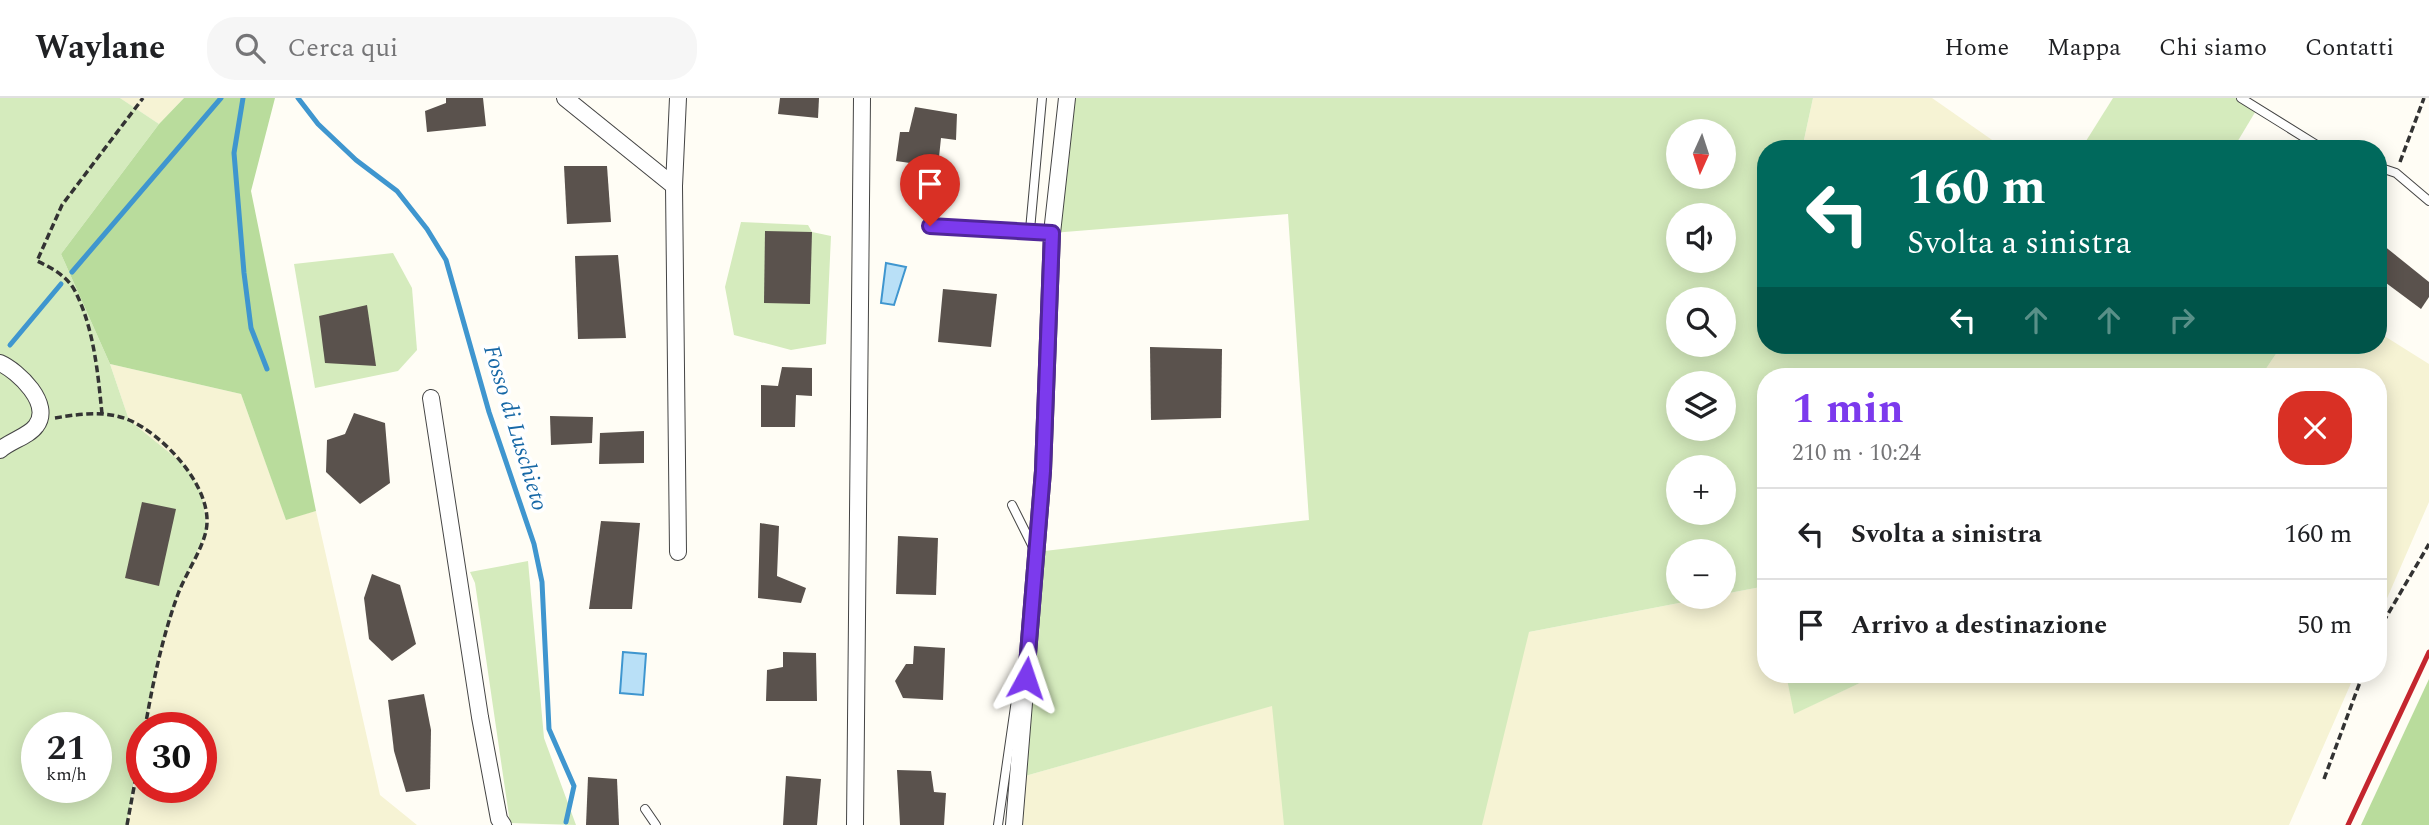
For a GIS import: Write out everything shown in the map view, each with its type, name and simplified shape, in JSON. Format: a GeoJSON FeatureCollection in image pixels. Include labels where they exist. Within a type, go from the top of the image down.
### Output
{"type":"FeatureCollection","features":[{"type":"Feature","properties":{"kind":"street"},"geometry":{"type":"LineString","coordinates":[[565,98],[674,186]]}},
{"type":"Feature","properties":{"kind":"street"},"geometry":{"type":"LineString","coordinates":[[678,98],[674,186],[678,552]]}},
{"type":"Feature","properties":{"kind":"street"},"geometry":{"type":"LineString","coordinates":[[855,825],[862,98]]}},
{"type":"Feature","properties":{"kind":"street"},"geometry":{"type":"LineString","coordinates":[[1014,825],[1036,552],[1052,233],[1067,98]]}},
{"type":"Feature","properties":{"kind":"street"},"geometry":{"type":"LineString","coordinates":[[0,363],[15,370],[37,396],[40,421],[35,429],[0,450]]}},
{"type":"Feature","properties":{"kind":"street"},"geometry":{"type":"LineString","coordinates":[[431,398],[480,718],[499,819],[503,825]]}},
{"type":"Feature","properties":{"kind":"lane"},"geometry":{"type":"LineString","coordinates":[[1030,230],[1042,98]]}},
{"type":"Feature","properties":{"kind":"lane"},"geometry":{"type":"LineString","coordinates":[[2241,98],[2309,140]]}},
{"type":"Feature","properties":{"kind":"lane"},"geometry":{"type":"LineString","coordinates":[[2387,170],[2396,173],[2429,201]]}},
{"type":"Feature","properties":{"kind":"lane"},"geometry":{"type":"LineString","coordinates":[[930,226],[1052,233]]}},
{"type":"Feature","properties":{"kind":"lane"},"geometry":{"type":"LineString","coordinates":[[998,825],[1036,552],[1012,505]]}},
{"type":"Feature","properties":{"kind":"lane"},"geometry":{"type":"LineString","coordinates":[[645,809],[656,825]]}},
{"type":"Feature","properties":{"kind":"path"},"geometry":{"type":"LineString","coordinates":[[102,414],[96,360],[75,290],[59,272],[37,261],[62,205],[143,98]]}},
{"type":"Feature","properties":{"kind":"path"},"geometry":{"type":"LineString","coordinates":[[2396,173],[2424,98]]}},
{"type":"Feature","properties":{"kind":"path"},"geometry":{"type":"LineString","coordinates":[[40,421],[89,412],[129,420],[161,443],[187,467],[202,494],[207,530],[178,594],[157,660],[148,712]]}},
{"type":"Feature","properties":{"kind":"path"},"geometry":{"type":"LineString","coordinates":[[2387,616],[2429,544]]}},
{"type":"Feature","properties":{"kind":"path"},"geometry":{"type":"LineString","coordinates":[[2324,779],[2360,683]]}},
{"type":"Feature","properties":{"kind":"path"},"geometry":{"type":"LineString","coordinates":[[127,825],[131,803]]}},
{"type":"Feature","properties":{"kind":"shaded area"},"geometry":{"type":"Polygon","coordinates":[[[120,98],[184,98],[159,124],[120,98]]]}},
{"type":"Feature","properties":{"kind":"shaded area"},"geometry":{"type":"Polygon","coordinates":[[[1813,98],[1932,98],[1992,140],[1804,140],[1813,98]]]}},
{"type":"Feature","properties":{"kind":"shaded area"},"geometry":{"type":"Polygon","coordinates":[[[2387,338],[2429,364],[2429,502],[2387,598],[2387,368],[2266,368],[2276,354],[2387,354],[2387,338]]]}},
{"type":"Feature","properties":{"kind":"shaded area"},"geometry":{"type":"Polygon","coordinates":[[[110,364],[241,394],[286,519],[316,511],[380,795],[417,825],[127,825],[131,803],[217,803],[217,712],[148,712],[157,660],[178,594],[207,530],[202,494],[187,467],[129,420],[110,364]]]}},
{"type":"Feature","properties":{"kind":"shaded area"},"geometry":{"type":"Polygon","coordinates":[[[1757,588],[1757,683],[1788,683],[1795,713],[1860,683],[2351,683],[2289,825],[1014,825],[1018,778],[1529,632],[1666,606],[1666,609],[1736,609],[1736,592],[1757,588]]]}},
{"type":"Feature","properties":{"kind":"green space"},"geometry":{"type":"Polygon","coordinates":[[[0,98],[120,98],[159,124],[61,254],[110,364],[129,420],[187,467],[202,494],[207,530],[178,594],[157,660],[148,712],[126,712],[126,803],[130,803],[127,825],[0,825],[0,98]]]}},
{"type":"Feature","properties":{"kind":"green space"},"geometry":{"type":"Polygon","coordinates":[[[184,98],[275,98],[251,191],[316,511],[286,520],[241,394],[110,364],[61,254],[159,124],[184,98]]]}},
{"type":"Feature","properties":{"kind":"green space"},"geometry":{"type":"Polygon","coordinates":[[[1067,98],[1813,98],[1804,140],[1757,140],[1757,354],[2276,354],[2266,368],[1757,368],[1757,588],[1736,592],[1736,539],[1666,539],[1666,606],[1529,632],[1482,825],[1284,825],[1272,706],[1018,778],[1036,552],[1309,520],[1288,214],[1052,233],[1067,98]]]}},
{"type":"Feature","properties":{"kind":"green space"},"geometry":{"type":"Polygon","coordinates":[[[2113,98],[2241,98],[2257,109],[2238,140],[2087,140],[2113,98]]]}},
{"type":"Feature","properties":{"kind":"green space"},"geometry":{"type":"Polygon","coordinates":[[[741,222],[808,225],[812,232],[831,236],[826,344],[791,350],[734,335],[725,287],[741,222]]]}},
{"type":"Feature","properties":{"kind":"green space"},"geometry":{"type":"Polygon","coordinates":[[[393,253],[412,288],[417,350],[398,371],[315,388],[294,264],[393,253]]]}},
{"type":"Feature","properties":{"kind":"green space"},"geometry":{"type":"Polygon","coordinates":[[[528,561],[544,738],[576,825],[510,823],[475,583],[470,572],[528,561]]]}},
{"type":"Feature","properties":{"kind":"green space"},"geometry":{"type":"Polygon","coordinates":[[[2429,679],[2429,825],[2361,825],[2429,679]]]}},
{"type":"Feature","properties":{"kind":"green space"},"geometry":{"type":"Polygon","coordinates":[[[1788,683],[1860,683],[1794,714],[1788,683]]]}},
{"type":"Feature","properties":{"kind":"water"},"geometry":{"type":"Polygon","coordinates":[[[886,263],[906,267],[894,305],[881,303],[886,263]]]}},
{"type":"Feature","properties":{"kind":"water"},"geometry":{"type":"Polygon","coordinates":[[[623,652],[646,654],[643,695],[620,693],[623,652]]]}},
{"type":"Feature","properties":{"kind":"building"},"geometry":{"type":"Polygon","coordinates":[[[446,98],[483,98],[486,126],[427,132],[425,111],[446,103],[446,98]]]}},
{"type":"Feature","properties":{"kind":"building"},"geometry":{"type":"Polygon","coordinates":[[[780,98],[819,98],[818,118],[778,114],[780,98]]]}},
{"type":"Feature","properties":{"kind":"building"},"geometry":{"type":"Polygon","coordinates":[[[915,107],[957,114],[956,140],[941,138],[938,167],[896,161],[900,132],[909,132],[915,107]]]}},
{"type":"Feature","properties":{"kind":"building"},"geometry":{"type":"Polygon","coordinates":[[[564,166],[607,166],[611,222],[567,224],[564,166]]]}},
{"type":"Feature","properties":{"kind":"building"},"geometry":{"type":"Polygon","coordinates":[[[765,231],[812,232],[810,304],[764,303],[765,231]]]}},
{"type":"Feature","properties":{"kind":"building"},"geometry":{"type":"Polygon","coordinates":[[[2387,248],[2429,282],[2429,297],[2421,309],[2387,284],[2387,248]]]}},
{"type":"Feature","properties":{"kind":"building"},"geometry":{"type":"Polygon","coordinates":[[[618,255],[626,338],[578,339],[575,256],[618,255]]]}},
{"type":"Feature","properties":{"kind":"building"},"geometry":{"type":"Polygon","coordinates":[[[943,289],[997,294],[991,347],[938,342],[943,289]]]}},
{"type":"Feature","properties":{"kind":"building"},"geometry":{"type":"Polygon","coordinates":[[[367,305],[376,366],[325,363],[319,316],[367,305]]]}},
{"type":"Feature","properties":{"kind":"building"},"geometry":{"type":"Polygon","coordinates":[[[1150,347],[1222,349],[1221,418],[1151,420],[1150,347]]]}},
{"type":"Feature","properties":{"kind":"building"},"geometry":{"type":"Polygon","coordinates":[[[782,367],[812,368],[812,396],[796,395],[795,427],[761,427],[761,385],[778,386],[782,367]]]}},
{"type":"Feature","properties":{"kind":"building"},"geometry":{"type":"Polygon","coordinates":[[[354,413],[385,423],[390,483],[360,504],[326,472],[327,440],[345,434],[354,413]]]}},
{"type":"Feature","properties":{"kind":"building"},"geometry":{"type":"Polygon","coordinates":[[[550,416],[593,417],[592,443],[551,445],[550,416]]]}},
{"type":"Feature","properties":{"kind":"building"},"geometry":{"type":"Polygon","coordinates":[[[644,431],[644,463],[599,464],[600,433],[644,431]]]}},
{"type":"Feature","properties":{"kind":"building"},"geometry":{"type":"Polygon","coordinates":[[[142,502],[176,509],[159,586],[125,578],[142,502]]]}},
{"type":"Feature","properties":{"kind":"building"},"geometry":{"type":"Polygon","coordinates":[[[601,521],[640,523],[632,609],[589,609],[601,521]]]}},
{"type":"Feature","properties":{"kind":"building"},"geometry":{"type":"Polygon","coordinates":[[[760,523],[779,526],[777,576],[806,588],[801,603],[758,598],[760,523]]]}},
{"type":"Feature","properties":{"kind":"building"},"geometry":{"type":"Polygon","coordinates":[[[898,536],[938,538],[936,595],[896,594],[898,536]]]}},
{"type":"Feature","properties":{"kind":"building"},"geometry":{"type":"Polygon","coordinates":[[[372,574],[400,585],[416,644],[392,661],[369,639],[364,598],[372,574]]]}},
{"type":"Feature","properties":{"kind":"building"},"geometry":{"type":"Polygon","coordinates":[[[914,646],[945,648],[943,700],[903,698],[895,681],[906,664],[913,664],[914,646]]]}},
{"type":"Feature","properties":{"kind":"building"},"geometry":{"type":"Polygon","coordinates":[[[783,652],[816,653],[817,701],[766,701],[767,670],[783,667],[783,652]]]}},
{"type":"Feature","properties":{"kind":"building"},"geometry":{"type":"Polygon","coordinates":[[[424,694],[431,730],[430,789],[406,792],[394,751],[388,700],[424,694]]]}},
{"type":"Feature","properties":{"kind":"building"},"geometry":{"type":"Polygon","coordinates":[[[897,770],[931,771],[934,792],[946,793],[944,825],[900,825],[897,770]]]}},
{"type":"Feature","properties":{"kind":"building"},"geometry":{"type":"Polygon","coordinates":[[[786,776],[821,779],[817,825],[783,825],[786,776]]]}},
{"type":"Feature","properties":{"kind":"building"},"geometry":{"type":"Polygon","coordinates":[[[588,777],[617,779],[619,825],[586,825],[588,777]]]}},
{"type":"Feature","properties":{"kind":"waterway"},"geometry":{"type":"LineString","coordinates":[[72,272],[221,98]]}},
{"type":"Feature","properties":{"kind":"waterway"},"geometry":{"type":"LineString","coordinates":[[243,98],[234,153],[244,273],[251,328],[267,369]]}},
{"type":"Feature","properties":{"kind":"waterway","name":"Fosso di Luschieto"},"geometry":{"type":"LineString","coordinates":[[298,98],[318,124],[356,160],[397,191],[427,229],[446,260],[489,412],[534,544],[542,582],[549,729],[574,786],[566,822]]}},
{"type":"Feature","properties":{"kind":"waterway"},"geometry":{"type":"LineString","coordinates":[[10,345],[61,284]]}},
{"type":"Feature","properties":{"kind":"railway"},"geometry":{"type":"LineString","coordinates":[[2348,825],[2429,652]]}},
{"type":"Feature","properties":{"kind":"route"},"geometry":{"type":"LineString","coordinates":[[930,226],[1052,233],[1043,471],[1026,678]]}}]}
